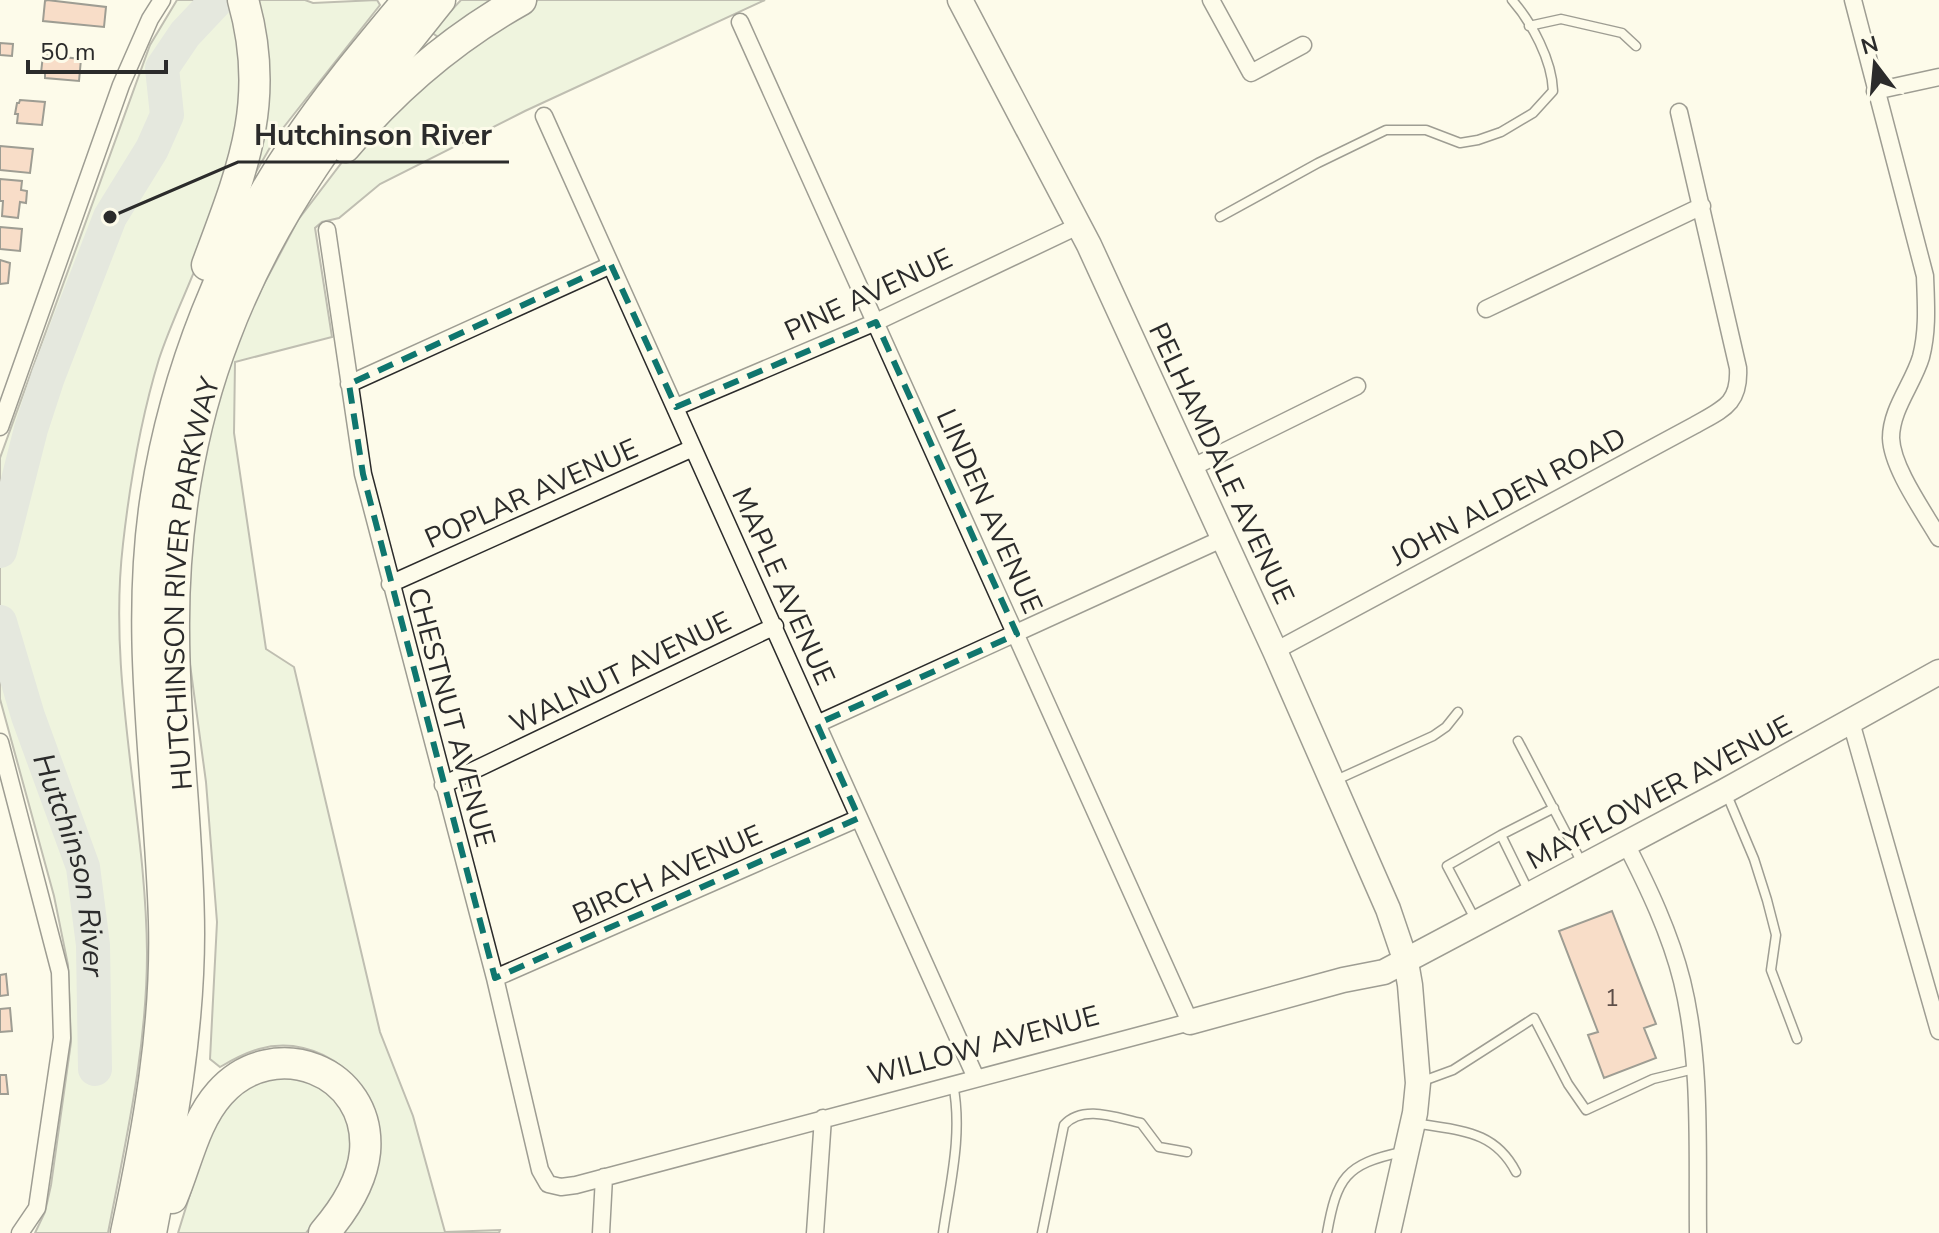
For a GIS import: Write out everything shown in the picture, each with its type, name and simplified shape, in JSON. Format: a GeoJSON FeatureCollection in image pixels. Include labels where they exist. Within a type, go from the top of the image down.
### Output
{"type":"FeatureCollection","features":[{"type":"Feature","properties":{"kind":"highway"},"geometry":{"type":"LineString","coordinates":[[166,445],[177,349],[239,181],[252,125],[255,58],[243,0]]}},
{"type":"Feature","properties":{"kind":"highway","name":"HUTCHINSON RIVER PARKWAY"},"geometry":{"type":"LineString","coordinates":[[126,1233],[148,1120],[163,993],[164,910],[147,633],[153,526],[166,445],[184,375],[202,326],[228,263],[255,210],[314,118],[408,0]]}},
{"type":"Feature","properties":{"kind":"highway","name":"HUTCHINSON RIVER PARKWAY"},"geometry":{"type":"LineString","coordinates":[[154,1233],[181,1068],[189,967],[174,632],[178,534],[191,452],[210,379],[241,296],[267,241],[337,129],[440,0]]}},
{"type":"Feature","properties":{"kind":"highway"},"geometry":{"type":"LineString","coordinates":[[267,241],[348,144],[388,102],[453,46],[521,0]]}},
{"type":"Feature","properties":{"kind":"highway"},"geometry":{"type":"LineString","coordinates":[[154,1233],[183,1173],[196,1133],[210,1105],[241,1076],[280,1063],[307,1066],[329,1076],[351,1097],[362,1121],[365,1151],[359,1176],[342,1209],[324,1233]]}},
{"type":"Feature","properties":{"kind":"street"},"geometry":{"type":"LineString","coordinates":[[2,417],[121,85],[150,19],[162,0]]}},
{"type":"Feature","properties":{"kind":"street","name":"PELHAMDALE AVENUE"},"geometry":{"type":"LineString","coordinates":[[960,0],[1080,225],[1275,651],[1388,909],[1406,962],[1410,985],[1418,1083],[1413,1122],[1388,1233]]}},
{"type":"Feature","properties":{"kind":"street"},"geometry":{"type":"LineString","coordinates":[[1211,0],[1251,73],[1303,45]]}},
{"type":"Feature","properties":{"kind":"street"},"geometry":{"type":"LineString","coordinates":[[1853,0],[1925,276],[1927,317],[1920,359],[1894,417],[1891,438],[1899,466],[1939,538]]}},
{"type":"Feature","properties":{"kind":"street","name":"LINDEN AVENUE"},"geometry":{"type":"LineString","coordinates":[[740,22],[1190,1022]]}},
{"type":"Feature","properties":{"kind":"street"},"geometry":{"type":"LineString","coordinates":[[1875,91],[1939,77]]}},
{"type":"Feature","properties":{"kind":"street"},"geometry":{"type":"LineString","coordinates":[[1486,309],[1702,206],[1679,112]]}},
{"type":"Feature","properties":{"kind":"street","name":"MAPLE AVENUE"},"geometry":{"type":"LineString","coordinates":[[544,116],[976,1078]]}},
{"type":"Feature","properties":{"kind":"street","name":"JOHN ALDEN ROAD"},"geometry":{"type":"LineString","coordinates":[[1275,651],[1719,412],[1732,402],[1739,382],[1738,368],[1702,206]]}},
{"type":"Feature","properties":{"kind":"street","name":"PINE AVENUE"},"geometry":{"type":"LineString","coordinates":[[676,407],[876,322],[1080,225]]}},
{"type":"Feature","properties":{"kind":"street","name":"CHESTNUT AVENUE"},"geometry":{"type":"LineString","coordinates":[[327,230],[363,474],[495,978],[540,1170],[548,1184],[561,1187],[576,1185]]}},
{"type":"Feature","properties":{"kind":"street"},"geometry":{"type":"LineString","coordinates":[[349,384],[611,265]]}},
{"type":"Feature","properties":{"kind":"street"},"geometry":{"type":"LineString","coordinates":[[1191,468],[1357,386]]}},
{"type":"Feature","properties":{"kind":"street","name":"POPLAR AVENUE"},"geometry":{"type":"LineString","coordinates":[[390,584],[693,448]]}},
{"type":"Feature","properties":{"kind":"street"},"geometry":{"type":"LineString","coordinates":[[817,724],[1224,538]]}},
{"type":"Feature","properties":{"kind":"street","name":"WALNUT AVENUE"},"geometry":{"type":"LineString","coordinates":[[443,785],[775,626]]}},
{"type":"Feature","properties":{"kind":"street","name":"MAYFLOWER AVENUE"},"geometry":{"type":"LineString","coordinates":[[1406,962],[1939,672]]}},
{"type":"Feature","properties":{"kind":"street"},"geometry":{"type":"LineString","coordinates":[[1851,722],[1939,1031]]}},
{"type":"Feature","properties":{"kind":"street"},"geometry":{"type":"LineString","coordinates":[[0,742],[60,972],[62,1038],[37,1208],[20,1233]]}},
{"type":"Feature","properties":{"kind":"street","name":"BIRCH AVENUE"},"geometry":{"type":"LineString","coordinates":[[495,978],[859,818]]}},
{"type":"Feature","properties":{"kind":"street"},"geometry":{"type":"LineString","coordinates":[[1626,844],[1665,926],[1682,981],[1697,1100],[1698,1233]]}},
{"type":"Feature","properties":{"kind":"street","name":"WILLOW AVENUE"},"geometry":{"type":"LineString","coordinates":[[576,1185],[1343,980],[1384,972],[1406,962]]}},
{"type":"Feature","properties":{"kind":"street"},"geometry":{"type":"LineString","coordinates":[[815,1233],[823,1118]]}},
{"type":"Feature","properties":{"kind":"street"},"geometry":{"type":"LineString","coordinates":[[601,1233],[604,1177]]}},
{"type":"Feature","properties":{"kind":"lane"},"geometry":{"type":"LineString","coordinates":[[1220,217],[1386,130],[1426,130],[1460,143],[1501,132],[1533,113],[1553,91],[1553,79],[1544,52],[1512,0]]}},
{"type":"Feature","properties":{"kind":"lane"},"geometry":{"type":"LineString","coordinates":[[1529,26],[1561,19],[1622,33],[1636,46]]}},
{"type":"Feature","properties":{"kind":"lane"},"geometry":{"type":"LineString","coordinates":[[1333,781],[1433,736],[1446,727],[1458,712]]}},
{"type":"Feature","properties":{"kind":"lane"},"geometry":{"type":"LineString","coordinates":[[1518,741],[1583,866]]}},
{"type":"Feature","properties":{"kind":"lane"},"geometry":{"type":"LineString","coordinates":[[1725,791],[1754,859],[1767,900],[1776,935],[1771,970],[1797,1039]]}},
{"type":"Feature","properties":{"kind":"lane"},"geometry":{"type":"LineString","coordinates":[[1477,923],[1447,866],[1554,808]]}},
{"type":"Feature","properties":{"kind":"lane"},"geometry":{"type":"LineString","coordinates":[[1501,835],[1530,895]]}},
{"type":"Feature","properties":{"kind":"lane"},"geometry":{"type":"LineString","coordinates":[[1418,1083],[1453,1070],[1534,1018],[1568,1084],[1586,1110],[1653,1079],[1694,1069]]}},
{"type":"Feature","properties":{"kind":"lane"},"geometry":{"type":"LineString","coordinates":[[943,1233],[958,1130],[959,1111],[953,1084]]}},
{"type":"Feature","properties":{"kind":"lane"},"geometry":{"type":"LineString","coordinates":[[1042,1233],[1064,1125],[1071,1117],[1085,1113],[1141,1123],[1159,1147],[1187,1152]]}},
{"type":"Feature","properties":{"kind":"lane"},"geometry":{"type":"LineString","coordinates":[[1413,1122],[1482,1136],[1498,1146],[1516,1172]]}},
{"type":"Feature","properties":{"kind":"lane"},"geometry":{"type":"LineString","coordinates":[[1327,1233],[1337,1188],[1350,1174],[1361,1164],[1377,1157],[1407,1151]]}},
{"type":"Feature","properties":{"kind":"highlighted area"},"geometry":{"type":"Polygon","coordinates":[[[611,265],[676,407],[876,322],[1017,634],[817,724],[859,818],[495,978],[363,474],[349,384],[611,265]]]}},
{"type":"Feature","properties":{"kind":"green space"},"geometry":{"type":"Polygon","coordinates":[[[177,0],[236,0],[241,89],[234,136],[217,207],[164,344],[147,404],[123,544],[119,595],[120,646],[141,850],[147,953],[139,1059],[108,1233],[35,1233],[45,1212],[51,1185],[71,1042],[68,965],[54,896],[0,699],[0,458],[150,45],[177,0]]]}},
{"type":"Feature","properties":{"kind":"green space"},"geometry":{"type":"Polygon","coordinates":[[[251,0],[305,0],[313,3],[377,0],[380,5],[276,137],[256,172],[252,172],[251,0]]]}},
{"type":"Feature","properties":{"kind":"green space"},"geometry":{"type":"Polygon","coordinates":[[[461,0],[496,0],[441,39],[431,32],[461,0]]]}},
{"type":"Feature","properties":{"kind":"green space"},"geometry":{"type":"Polygon","coordinates":[[[538,0],[765,0],[525,111],[380,184],[339,218],[322,222],[315,228],[332,337],[235,362],[234,433],[266,649],[294,667],[380,1032],[413,1116],[445,1232],[500,1230],[499,1233],[341,1233],[365,1199],[378,1144],[376,1121],[369,1101],[357,1082],[324,1055],[303,1048],[281,1046],[259,1049],[220,1067],[210,1059],[217,922],[206,782],[189,657],[186,532],[209,425],[237,335],[298,220],[346,157],[472,41],[538,0]]]}},
{"type":"Feature","properties":{"kind":"green space"},"geometry":{"type":"Polygon","coordinates":[[[272,1074],[308,1075],[329,1089],[355,1132],[343,1188],[306,1233],[178,1233],[213,1120],[238,1087],[272,1074]]]}},
{"type":"Feature","properties":{"kind":"building"},"geometry":{"type":"Polygon","coordinates":[[[47,0],[106,7],[104,27],[43,21],[47,0]]]}},
{"type":"Feature","properties":{"kind":"building"},"geometry":{"type":"Polygon","coordinates":[[[0,43],[13,44],[12,56],[0,55],[0,43]]]}},
{"type":"Feature","properties":{"kind":"building"},"geometry":{"type":"Polygon","coordinates":[[[43,55],[81,59],[79,81],[45,78],[45,73],[41,73],[43,55]]]}},
{"type":"Feature","properties":{"kind":"building"},"geometry":{"type":"Polygon","coordinates":[[[20,100],[45,102],[42,125],[17,123],[18,114],[15,114],[20,100]]]}},
{"type":"Feature","properties":{"kind":"building"},"geometry":{"type":"Polygon","coordinates":[[[0,146],[33,149],[30,173],[0,170],[0,146]]]}},
{"type":"Feature","properties":{"kind":"building"},"geometry":{"type":"Polygon","coordinates":[[[0,179],[22,181],[21,190],[27,191],[26,203],[20,202],[18,218],[2,216],[0,179]]]}},
{"type":"Feature","properties":{"kind":"building"},"geometry":{"type":"Polygon","coordinates":[[[0,227],[22,229],[20,251],[0,249],[0,227]]]}},
{"type":"Feature","properties":{"kind":"building"},"geometry":{"type":"Polygon","coordinates":[[[0,260],[10,263],[8,283],[0,284],[0,260]]]}},
{"type":"Feature","properties":{"kind":"building"},"geometry":{"type":"Polygon","coordinates":[[[1612,911],[1656,1024],[1644,1028],[1656,1058],[1604,1078],[1588,1035],[1598,1032],[1559,931],[1612,911]]]}},
{"type":"Feature","properties":{"kind":"building"},"geometry":{"type":"Polygon","coordinates":[[[6,974],[8,995],[0,996],[0,975],[6,974]]]}},
{"type":"Feature","properties":{"kind":"building"},"geometry":{"type":"Polygon","coordinates":[[[10,1008],[12,1031],[0,1032],[0,1009],[10,1008]]]}},
{"type":"Feature","properties":{"kind":"building"},"geometry":{"type":"Polygon","coordinates":[[[0,1075],[6,1075],[8,1094],[0,1094],[0,1075]]]}},
{"type":"Feature","properties":{"kind":"waterway","name":"Hutchinson River"},"geometry":{"type":"LineString","coordinates":[[0,551],[31,429],[48,377],[110,217],[152,149],[167,115],[162,68],[185,34],[217,0]]}},
{"type":"Feature","properties":{"kind":"waterway","name":"Hutchinson River"},"geometry":{"type":"LineString","coordinates":[[0,622],[28,716],[83,867],[93,945],[95,1069]]}},
{"type":"Feature","properties":{"kind":"place","name":"Hutchinson River"},"geometry":{"type":"Point","coordinates":[110,217]}}]}
